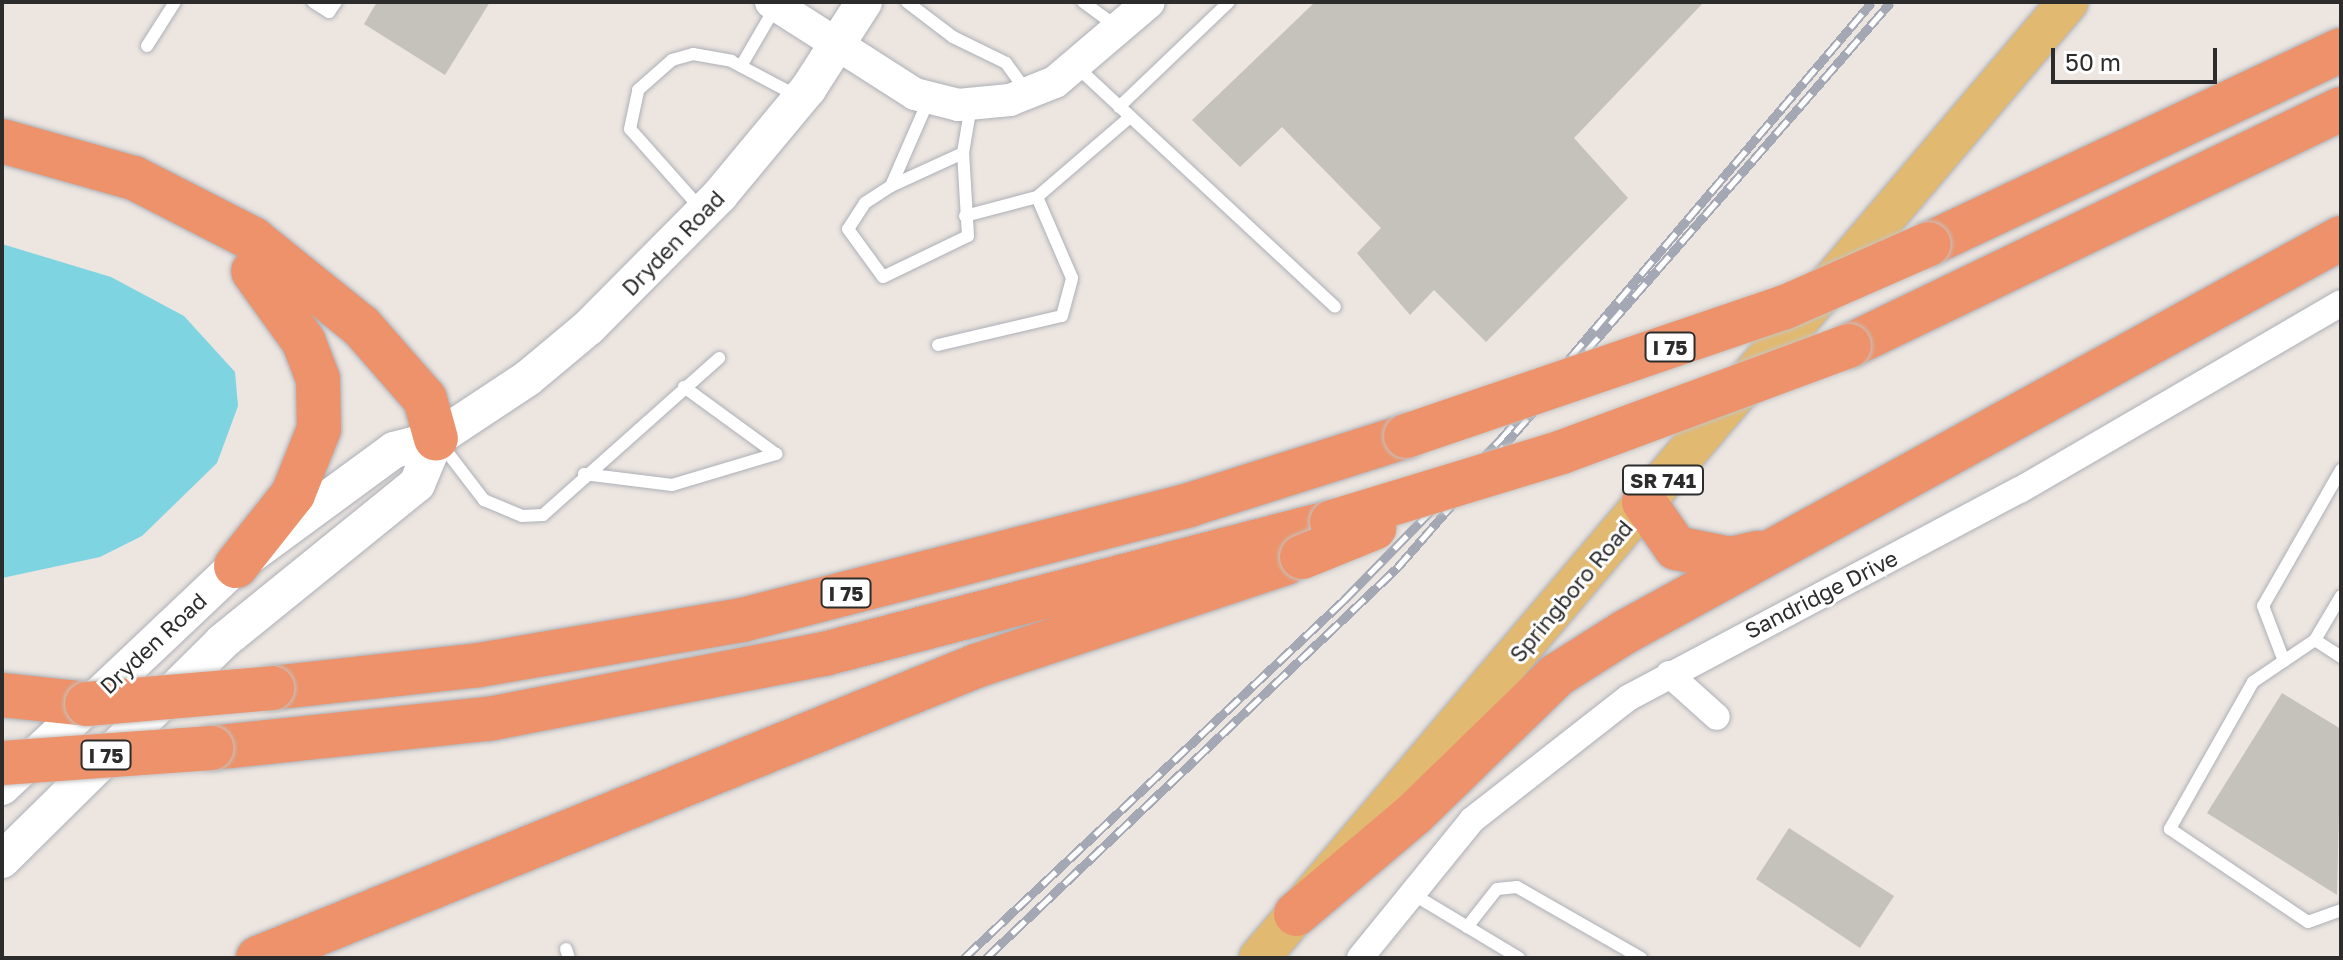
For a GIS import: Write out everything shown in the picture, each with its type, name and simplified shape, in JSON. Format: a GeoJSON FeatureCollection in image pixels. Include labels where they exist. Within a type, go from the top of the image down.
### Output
{"type":"FeatureCollection","features":[{"type":"Feature","properties":{"kind":"highway","name":"I 75"},"geometry":{"type":"LineString","coordinates":[[2,710],[272,688],[479,665],[742,620],[1189,505],[1406,436],[1783,308],[1929,244],[2341,50]]}},
{"type":"Feature","properties":{"kind":"highway","name":"I 75"},"geometry":{"type":"LineString","coordinates":[[2,763],[211,748],[489,719],[824,654],[1332,522],[1562,452],[1849,346],[2341,109]]}},
{"type":"Feature","properties":{"kind":"highway"},"geometry":{"type":"LineString","coordinates":[[2,141],[134,178],[253,239],[361,326],[425,399],[436,439]]}},
{"type":"Feature","properties":{"kind":"highway"},"geometry":{"type":"LineString","coordinates":[[2,167],[151,215],[253,271],[341,337],[404,415],[436,439]]}},
{"type":"Feature","properties":{"kind":"highway"},"geometry":{"type":"LineString","coordinates":[[1296,914],[1414,814],[1557,675],[1781,545],[2341,238]]}},
{"type":"Feature","properties":{"kind":"highway"},"geometry":{"type":"LineString","coordinates":[[236,566],[293,494],[319,429],[318,379],[304,342],[253,271]]}},
{"type":"Feature","properties":{"kind":"highway"},"geometry":{"type":"LineString","coordinates":[[258,958],[976,666],[1302,557],[1562,452]]}},
{"type":"Feature","properties":{"kind":"highway"},"geometry":{"type":"LineString","coordinates":[[1644,502],[1659,532],[1695,556],[1731,559],[1781,545]]}},
{"type":"Feature","properties":{"kind":"highway"},"geometry":{"type":"LineString","coordinates":[[2,695],[87,704]]}},
{"type":"Feature","properties":{"kind":"main road","name":"Dryden Road"},"geometry":{"type":"LineString","coordinates":[[2,787],[236,566],[394,450],[436,439],[589,327],[704,212],[800,98],[864,2]]}},
{"type":"Feature","properties":{"kind":"main road","name":"Springboro Road"},"geometry":{"type":"LineString","coordinates":[[1259,958],[2068,2]]}},
{"type":"Feature","properties":{"kind":"main road"},"geometry":{"type":"LineString","coordinates":[[2,860],[222,642],[417,484],[436,439]]}},
{"type":"Feature","properties":{"kind":"street"},"geometry":{"type":"LineString","coordinates":[[774,4],[929,99],[971,105],[1029,94],[1077,67],[1149,2]]}},
{"type":"Feature","properties":{"kind":"street","name":"Sandridge Drive"},"geometry":{"type":"LineString","coordinates":[[1360,958],[1408,891],[1515,781],[1669,674],[2020,490],[2341,303]]}},
{"type":"Feature","properties":{"kind":"street"},"geometry":{"type":"LineString","coordinates":[[1669,674],[1717,717]]}},
{"type":"Feature","properties":{"kind":"lane"},"geometry":{"type":"LineString","coordinates":[[147,46],[175,2]]}},
{"type":"Feature","properties":{"kind":"lane"},"geometry":{"type":"LineString","coordinates":[[313,2],[329,12],[336,2]]}},
{"type":"Feature","properties":{"kind":"lane"},"geometry":{"type":"LineString","coordinates":[[907,2],[953,37],[1006,63],[1029,94]]}},
{"type":"Feature","properties":{"kind":"lane"},"geometry":{"type":"LineString","coordinates":[[1083,2],[1120,29]]}},
{"type":"Feature","properties":{"kind":"lane"},"geometry":{"type":"LineString","coordinates":[[1119,107],[1229,2]]}},
{"type":"Feature","properties":{"kind":"lane"},"geometry":{"type":"LineString","coordinates":[[741,66],[774,4]]}},
{"type":"Feature","properties":{"kind":"lane"},"geometry":{"type":"LineString","coordinates":[[704,212],[630,129],[629,107],[672,60],[693,54],[741,66],[800,98]]}},
{"type":"Feature","properties":{"kind":"lane"},"geometry":{"type":"LineString","coordinates":[[1077,67],[1335,307]]}},
{"type":"Feature","properties":{"kind":"lane"},"geometry":{"type":"LineString","coordinates":[[891,186],[929,99]]}},
{"type":"Feature","properties":{"kind":"lane"},"geometry":{"type":"LineString","coordinates":[[963,153],[891,186],[865,203],[848,229],[883,277],[968,236],[963,153],[971,105]]}},
{"type":"Feature","properties":{"kind":"lane"},"geometry":{"type":"LineString","coordinates":[[965,216],[1037,197],[1130,117]]}},
{"type":"Feature","properties":{"kind":"lane"},"geometry":{"type":"LineString","coordinates":[[938,345],[1062,316],[1072,278],[1037,197]]}},
{"type":"Feature","properties":{"kind":"lane"},"geometry":{"type":"LineString","coordinates":[[436,439],[484,500],[522,516],[543,515],[584,474],[719,358]]}},
{"type":"Feature","properties":{"kind":"lane"},"geometry":{"type":"LineString","coordinates":[[584,474],[672,485],[776,454],[684,387]]}},
{"type":"Feature","properties":{"kind":"lane"},"geometry":{"type":"LineString","coordinates":[[2284,661],[2263,606],[2341,470]]}},
{"type":"Feature","properties":{"kind":"lane"},"geometry":{"type":"LineString","coordinates":[[2341,596],[2315,640],[2253,682],[2170,829],[2308,922],[2341,910]]}},
{"type":"Feature","properties":{"kind":"lane"},"geometry":{"type":"LineString","coordinates":[[2315,640],[2341,657]]}},
{"type":"Feature","properties":{"kind":"lane"},"geometry":{"type":"LineString","coordinates":[[1467,927],[1497,889],[1517,887],[1641,958]]}},
{"type":"Feature","properties":{"kind":"lane"},"geometry":{"type":"LineString","coordinates":[[1408,891],[1519,958]]}},
{"type":"Feature","properties":{"kind":"water"},"geometry":{"type":"Polygon","coordinates":[[[2,244],[111,277],[184,316],[235,372],[238,406],[217,463],[142,536],[100,557],[2,578],[2,244]]]}},
{"type":"Feature","properties":{"kind":"building"},"geometry":{"type":"Polygon","coordinates":[[[377,2],[490,2],[445,75],[364,24],[377,2]]]}},
{"type":"Feature","properties":{"kind":"building"},"geometry":{"type":"Polygon","coordinates":[[[1315,2],[1704,2],[1574,138],[1628,198],[1486,342],[1434,290],[1410,315],[1357,253],[1381,228],[1282,127],[1240,167],[1192,120],[1315,2]]]}},
{"type":"Feature","properties":{"kind":"building"},"geometry":{"type":"Polygon","coordinates":[[[2282,693],[2341,729],[2337,895],[2207,813],[2282,693]]]}},
{"type":"Feature","properties":{"kind":"building"},"geometry":{"type":"Polygon","coordinates":[[[1789,828],[1894,896],[1860,948],[1756,879],[1789,828]]]}},
{"type":"Feature","properties":{"kind":"railway"},"geometry":{"type":"LineString","coordinates":[[964,958],[1344,600],[1501,439],[1872,2]]}},
{"type":"Feature","properties":{"kind":"railway"},"geometry":{"type":"LineString","coordinates":[[986,958],[1397,568],[1891,2]]}}]}
